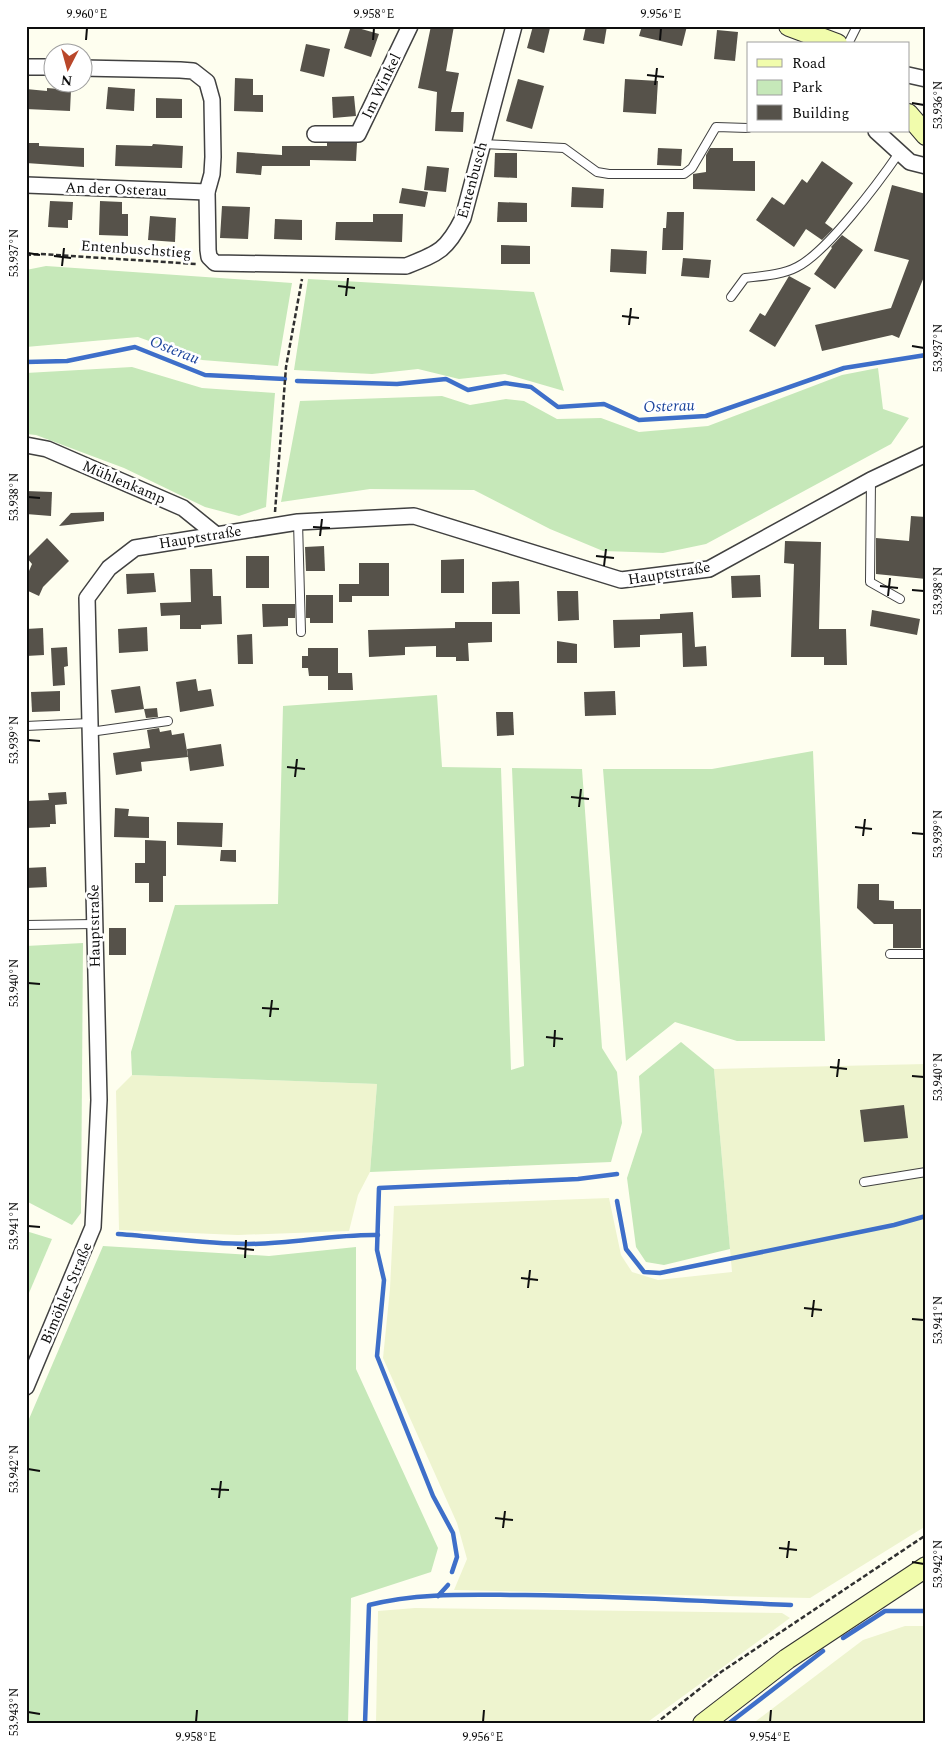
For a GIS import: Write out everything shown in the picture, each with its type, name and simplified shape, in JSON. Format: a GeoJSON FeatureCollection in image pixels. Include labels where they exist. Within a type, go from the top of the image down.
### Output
{"type":"FeatureCollection","features":[{"type":"Feature","properties":{"kind":"street","name":"Im Winkel"},"geometry":{"type":"LineString","coordinates":[[316,134],[358,134],[410,26]]}},
{"type":"Feature","properties":{"kind":"street","name":"Entenbusch"},"geometry":{"type":"LineString","coordinates":[[215,263],[304,266],[406,266],[433,255],[452,241],[464,218],[514,26]]}},
{"type":"Feature","properties":{"kind":"street"},"geometry":{"type":"LineString","coordinates":[[789,26],[832,42]]}},
{"type":"Feature","properties":{"kind":"street"},"geometry":{"type":"LineString","coordinates":[[26,67],[42,68]]}},
{"type":"Feature","properties":{"kind":"street"},"geometry":{"type":"LineString","coordinates":[[92,68],[180,70],[193,72],[207,82],[212,100],[212,174],[207,192],[208,250],[209,257],[215,263]]}},
{"type":"Feature","properties":{"kind":"street"},"geometry":{"type":"LineString","coordinates":[[910,75],[926,79]]}},
{"type":"Feature","properties":{"kind":"street"},"geometry":{"type":"LineString","coordinates":[[910,116],[926,135]]}},
{"type":"Feature","properties":{"kind":"street"},"geometry":{"type":"LineString","coordinates":[[877,132],[910,162],[926,166]]}},
{"type":"Feature","properties":{"kind":"street","name":"An der Osterau"},"geometry":{"type":"LineString","coordinates":[[26,185],[207,192]]}},
{"type":"Feature","properties":{"kind":"street","name":"Mühlenkamp"},"geometry":{"type":"LineString","coordinates":[[26,445],[46,448],[183,508],[214,533]]}},
{"type":"Feature","properties":{"kind":"street","name":"Hauptstraße"},"geometry":{"type":"LineString","coordinates":[[93,1227],[99,1100],[87,598],[109,568],[135,548],[214,533],[298,522],[414,516],[621,580],[709,570],[871,480],[926,454]]}},
{"type":"Feature","properties":{"kind":"street","name":"Bimöhler Straße"},"geometry":{"type":"LineString","coordinates":[[26,1387],[93,1227]]}},
{"type":"Feature","properties":{"kind":"street"},"geometry":{"type":"LineString","coordinates":[[703,1724],[788,1659],[926,1567]]}},
{"type":"Feature","properties":{"kind":"lane"},"geometry":{"type":"LineString","coordinates":[[849,42],[857,26]]}},
{"type":"Feature","properties":{"kind":"lane"},"geometry":{"type":"LineString","coordinates":[[482,144],[564,148],[597,172],[609,174],[684,174],[692,168],[716,127],[747,128]]}},
{"type":"Feature","properties":{"kind":"lane"},"geometry":{"type":"LineString","coordinates":[[731,297],[745,278],[769,276],[797,267],[815,255],[878,183],[899,153]]}},
{"type":"Feature","properties":{"kind":"lane"},"geometry":{"type":"LineString","coordinates":[[871,480],[870,582],[900,600]]}},
{"type":"Feature","properties":{"kind":"lane"},"geometry":{"type":"LineString","coordinates":[[298,522],[301,632]]}},
{"type":"Feature","properties":{"kind":"lane"},"geometry":{"type":"LineString","coordinates":[[26,726],[90,728],[168,722]]}},
{"type":"Feature","properties":{"kind":"lane"},"geometry":{"type":"LineString","coordinates":[[26,925],[94,924]]}},
{"type":"Feature","properties":{"kind":"lane"},"geometry":{"type":"LineString","coordinates":[[890,954],[926,954]]}},
{"type":"Feature","properties":{"kind":"lane"},"geometry":{"type":"LineString","coordinates":[[864,1182],[926,1172]]}},
{"type":"Feature","properties":{"kind":"path","name":"Entenbuschstieg"},"geometry":{"type":"LineString","coordinates":[[26,256],[41,254],[215,263]]}},
{"type":"Feature","properties":{"kind":"path"},"geometry":{"type":"LineString","coordinates":[[266,515],[275,512],[286,367],[304,266]]}},
{"type":"Feature","properties":{"kind":"path"},"geometry":{"type":"LineString","coordinates":[[655,1724],[721,1672],[926,1535]]}},
{"type":"Feature","properties":{"kind":"green space"},"geometry":{"type":"Polygon","coordinates":[[[46,266],[292,283],[278,366],[202,360],[138,337],[26,347],[26,270],[46,266]]]}},
{"type":"Feature","properties":{"kind":"green space"},"geometry":{"type":"Polygon","coordinates":[[[308,279],[534,292],[564,391],[505,374],[459,379],[418,369],[372,374],[294,370],[308,279]]]}},
{"type":"Feature","properties":{"kind":"green space"},"geometry":{"type":"Polygon","coordinates":[[[132,367],[202,388],[275,393],[266,507],[239,516],[205,507],[124,468],[36,435],[26,434],[26,373],[132,367]]]}},
{"type":"Feature","properties":{"kind":"green space"},"geometry":{"type":"Polygon","coordinates":[[[878,368],[883,409],[909,418],[891,444],[706,544],[663,553],[603,551],[550,529],[474,490],[370,489],[281,502],[300,401],[442,396],[470,405],[506,399],[524,401],[557,419],[601,418],[639,432],[708,426],[842,375],[878,368]]]}},
{"type":"Feature","properties":{"kind":"green space"},"geometry":{"type":"Polygon","coordinates":[[[437,695],[442,767],[501,768],[511,1070],[524,1066],[512,768],[582,769],[602,1048],[617,1072],[622,1123],[611,1162],[370,1172],[377,1084],[132,1075],[131,1052],[175,905],[278,904],[283,706],[437,695]]]}},
{"type":"Feature","properties":{"kind":"green space"},"geometry":{"type":"Polygon","coordinates":[[[813,751],[825,1041],[737,1041],[675,1022],[626,1061],[603,769],[712,769],[813,751]]]}},
{"type":"Feature","properties":{"kind":"green space"},"geometry":{"type":"Polygon","coordinates":[[[83,943],[81,1213],[72,1225],[26,1201],[26,946],[83,943]]]}},
{"type":"Feature","properties":{"kind":"green space"},"geometry":{"type":"Polygon","coordinates":[[[681,1042],[714,1069],[730,1249],[664,1265],[646,1262],[636,1247],[627,1178],[642,1132],[639,1076],[681,1042]]]}},
{"type":"Feature","properties":{"kind":"green space"},"geometry":{"type":"Polygon","coordinates":[[[926,1064],[926,1526],[810,1598],[454,1590],[467,1559],[457,1523],[383,1358],[390,1289],[394,1206],[609,1198],[621,1255],[632,1272],[658,1280],[732,1272],[714,1069],[926,1064]]]}},
{"type":"Feature","properties":{"kind":"green space"},"geometry":{"type":"Polygon","coordinates":[[[132,1075],[377,1084],[370,1172],[358,1195],[349,1231],[238,1235],[119,1230],[116,1091],[132,1075]]]}},
{"type":"Feature","properties":{"kind":"green space"},"geometry":{"type":"Polygon","coordinates":[[[26,1231],[52,1239],[26,1300],[26,1231]]]}},
{"type":"Feature","properties":{"kind":"green space"},"geometry":{"type":"Polygon","coordinates":[[[103,1246],[269,1256],[356,1247],[356,1369],[438,1548],[431,1572],[351,1598],[348,1724],[26,1724],[26,1426],[103,1246]]]}},
{"type":"Feature","properties":{"kind":"green space"},"geometry":{"type":"Polygon","coordinates":[[[415,1608],[782,1613],[790,1618],[645,1724],[376,1724],[378,1611],[415,1608]]]}},
{"type":"Feature","properties":{"kind":"green space"},"geometry":{"type":"Polygon","coordinates":[[[905,1626],[926,1626],[926,1724],[752,1724],[863,1640],[905,1626]]]}},
{"type":"Feature","properties":{"kind":"building"},"geometry":{"type":"Polygon","coordinates":[[[351,26],[379,34],[371,57],[344,48],[351,26]]]}},
{"type":"Feature","properties":{"kind":"building"},"geometry":{"type":"Polygon","coordinates":[[[431,26],[454,26],[446,71],[459,73],[451,112],[464,112],[463,132],[435,131],[437,92],[418,88],[431,26]]]}},
{"type":"Feature","properties":{"kind":"building"},"geometry":{"type":"Polygon","coordinates":[[[533,26],[550,28],[544,53],[527,48],[533,26]]]}},
{"type":"Feature","properties":{"kind":"building"},"geometry":{"type":"Polygon","coordinates":[[[586,26],[607,26],[604,44],[583,40],[586,26]]]}},
{"type":"Feature","properties":{"kind":"building"},"geometry":{"type":"Polygon","coordinates":[[[642,26],[687,26],[682,46],[639,36],[642,26]]]}},
{"type":"Feature","properties":{"kind":"building"},"geometry":{"type":"Polygon","coordinates":[[[717,30],[738,32],[735,61],[714,59],[717,30]]]}},
{"type":"Feature","properties":{"kind":"building"},"geometry":{"type":"Polygon","coordinates":[[[306,44],[330,49],[324,77],[300,71],[306,44]]]}},
{"type":"Feature","properties":{"kind":"building"},"geometry":{"type":"Polygon","coordinates":[[[235,78],[253,79],[253,95],[263,95],[263,112],[234,111],[235,78]]]}},
{"type":"Feature","properties":{"kind":"building"},"geometry":{"type":"Polygon","coordinates":[[[518,79],[544,86],[532,129],[506,121],[518,79]]]}},
{"type":"Feature","properties":{"kind":"building"},"geometry":{"type":"Polygon","coordinates":[[[625,79],[658,81],[656,114],[623,112],[625,79]]]}},
{"type":"Feature","properties":{"kind":"building"},"geometry":{"type":"Polygon","coordinates":[[[108,87],[135,89],[134,111],[106,109],[108,87]]]}},
{"type":"Feature","properties":{"kind":"building"},"geometry":{"type":"Polygon","coordinates":[[[26,89],[42,92],[71,92],[70,111],[26,109],[26,89]]]}},
{"type":"Feature","properties":{"kind":"building"},"geometry":{"type":"Polygon","coordinates":[[[354,96],[356,116],[333,118],[332,97],[354,96]]]}},
{"type":"Feature","properties":{"kind":"building"},"geometry":{"type":"Polygon","coordinates":[[[156,98],[182,99],[182,118],[156,118],[156,98]]]}},
{"type":"Feature","properties":{"kind":"building"},"geometry":{"type":"Polygon","coordinates":[[[26,143],[39,143],[39,146],[84,148],[84,167],[26,163],[26,143]]]}},
{"type":"Feature","properties":{"kind":"building"},"geometry":{"type":"Polygon","coordinates":[[[327,143],[357,143],[356,161],[310,160],[310,166],[262,166],[261,175],[236,173],[237,152],[282,155],[282,146],[327,146],[327,143]]]}},
{"type":"Feature","properties":{"kind":"building"},"geometry":{"type":"Polygon","coordinates":[[[153,144],[183,146],[182,168],[115,166],[116,145],[152,146],[153,144]]]}},
{"type":"Feature","properties":{"kind":"building"},"geometry":{"type":"Polygon","coordinates":[[[658,148],[682,149],[681,166],[657,165],[658,148]]]}},
{"type":"Feature","properties":{"kind":"building"},"geometry":{"type":"Polygon","coordinates":[[[710,148],[733,148],[733,161],[755,161],[755,191],[693,189],[693,174],[706,172],[706,155],[710,148]]]}},
{"type":"Feature","properties":{"kind":"building"},"geometry":{"type":"Polygon","coordinates":[[[495,153],[517,153],[517,178],[494,177],[495,153]]]}},
{"type":"Feature","properties":{"kind":"building"},"geometry":{"type":"Polygon","coordinates":[[[822,161],[853,183],[825,223],[833,229],[822,240],[806,229],[794,247],[756,220],[772,197],[784,205],[802,179],[807,183],[822,161]]]}},
{"type":"Feature","properties":{"kind":"building"},"geometry":{"type":"Polygon","coordinates":[[[427,166],[449,168],[446,192],[424,190],[427,166]]]}},
{"type":"Feature","properties":{"kind":"building"},"geometry":{"type":"Polygon","coordinates":[[[892,185],[926,194],[926,272],[899,338],[892,335],[822,351],[815,325],[891,308],[909,260],[874,251],[892,185]]]}},
{"type":"Feature","properties":{"kind":"building"},"geometry":{"type":"Polygon","coordinates":[[[572,187],[604,189],[603,208],[571,207],[572,187]]]}},
{"type":"Feature","properties":{"kind":"building"},"geometry":{"type":"Polygon","coordinates":[[[402,188],[428,192],[425,207],[399,203],[402,188]]]}},
{"type":"Feature","properties":{"kind":"building"},"geometry":{"type":"Polygon","coordinates":[[[50,201],[73,202],[72,220],[68,220],[68,228],[48,227],[50,201]]]}},
{"type":"Feature","properties":{"kind":"building"},"geometry":{"type":"Polygon","coordinates":[[[100,201],[122,202],[122,214],[128,214],[128,236],[99,235],[100,201]]]}},
{"type":"Feature","properties":{"kind":"building"},"geometry":{"type":"Polygon","coordinates":[[[498,202],[527,203],[527,222],[497,222],[498,202]]]}},
{"type":"Feature","properties":{"kind":"building"},"geometry":{"type":"Polygon","coordinates":[[[222,206],[250,207],[248,239],[220,238],[222,206]]]}},
{"type":"Feature","properties":{"kind":"building"},"geometry":{"type":"Polygon","coordinates":[[[667,212],[684,212],[683,250],[662,250],[663,228],[666,228],[667,212]]]}},
{"type":"Feature","properties":{"kind":"building"},"geometry":{"type":"Polygon","coordinates":[[[373,214],[403,214],[402,242],[335,240],[336,222],[373,222],[373,214]]]}},
{"type":"Feature","properties":{"kind":"building"},"geometry":{"type":"Polygon","coordinates":[[[150,216],[176,218],[175,242],[148,240],[150,216]]]}},
{"type":"Feature","properties":{"kind":"building"},"geometry":{"type":"Polygon","coordinates":[[[275,219],[302,220],[302,240],[274,239],[275,219]]]}},
{"type":"Feature","properties":{"kind":"building"},"geometry":{"type":"Polygon","coordinates":[[[842,235],[863,250],[835,289],[814,274],[831,247],[842,235]]]}},
{"type":"Feature","properties":{"kind":"building"},"geometry":{"type":"Polygon","coordinates":[[[501,245],[530,246],[530,264],[501,264],[501,245]]]}},
{"type":"Feature","properties":{"kind":"building"},"geometry":{"type":"Polygon","coordinates":[[[611,249],[647,251],[646,274],[610,272],[611,249]]]}},
{"type":"Feature","properties":{"kind":"building"},"geometry":{"type":"Polygon","coordinates":[[[683,258],[711,260],[709,278],[681,276],[683,258]]]}},
{"type":"Feature","properties":{"kind":"building"},"geometry":{"type":"Polygon","coordinates":[[[789,276],[811,288],[775,347],[749,331],[760,313],[765,316],[789,276]]]}},
{"type":"Feature","properties":{"kind":"building"},"geometry":{"type":"Polygon","coordinates":[[[26,491],[52,492],[51,516],[26,514],[26,491]]]}},
{"type":"Feature","properties":{"kind":"building"},"geometry":{"type":"Polygon","coordinates":[[[104,512],[104,521],[59,526],[71,513],[104,512]]]}},
{"type":"Feature","properties":{"kind":"building"},"geometry":{"type":"Polygon","coordinates":[[[911,516],[926,517],[926,579],[876,574],[876,538],[909,541],[911,516]]]}},
{"type":"Feature","properties":{"kind":"building"},"geometry":{"type":"Polygon","coordinates":[[[47,538],[69,561],[43,587],[39,596],[26,590],[26,578],[32,564],[27,558],[47,538]]]}},
{"type":"Feature","properties":{"kind":"building"},"geometry":{"type":"Polygon","coordinates":[[[785,541],[821,542],[819,629],[846,629],[847,665],[824,665],[824,657],[791,657],[794,564],[784,563],[785,541]]]}},
{"type":"Feature","properties":{"kind":"building"},"geometry":{"type":"Polygon","coordinates":[[[324,546],[325,571],[306,571],[305,547],[324,546]]]}},
{"type":"Feature","properties":{"kind":"building"},"geometry":{"type":"Polygon","coordinates":[[[246,556],[269,556],[269,588],[246,588],[246,556]]]}},
{"type":"Feature","properties":{"kind":"building"},"geometry":{"type":"Polygon","coordinates":[[[464,559],[464,593],[441,593],[441,560],[464,559]]]}},
{"type":"Feature","properties":{"kind":"building"},"geometry":{"type":"Polygon","coordinates":[[[359,563],[389,563],[389,596],[352,596],[352,602],[339,602],[339,584],[359,584],[359,563]]]}},
{"type":"Feature","properties":{"kind":"building"},"geometry":{"type":"Polygon","coordinates":[[[190,569],[212,569],[213,596],[221,596],[222,624],[201,625],[201,629],[180,629],[180,615],[161,616],[160,603],[191,602],[190,569]]]}},
{"type":"Feature","properties":{"kind":"building"},"geometry":{"type":"Polygon","coordinates":[[[154,573],[156,592],[127,594],[126,574],[154,573]]]}},
{"type":"Feature","properties":{"kind":"building"},"geometry":{"type":"Polygon","coordinates":[[[760,575],[761,597],[732,598],[731,576],[760,575]]]}},
{"type":"Feature","properties":{"kind":"building"},"geometry":{"type":"Polygon","coordinates":[[[519,581],[520,614],[492,614],[492,582],[519,581]]]}},
{"type":"Feature","properties":{"kind":"building"},"geometry":{"type":"Polygon","coordinates":[[[557,591],[578,591],[579,620],[558,621],[557,591]]]}},
{"type":"Feature","properties":{"kind":"building"},"geometry":{"type":"Polygon","coordinates":[[[306,595],[333,595],[333,623],[310,623],[310,618],[306,618],[306,595]]]}},
{"type":"Feature","properties":{"kind":"building"},"geometry":{"type":"Polygon","coordinates":[[[262,604],[295,604],[295,618],[288,618],[288,626],[263,627],[262,604]]]}},
{"type":"Feature","properties":{"kind":"building"},"geometry":{"type":"Polygon","coordinates":[[[872,610],[920,619],[917,635],[870,626],[872,610]]]}},
{"type":"Feature","properties":{"kind":"building"},"geometry":{"type":"Polygon","coordinates":[[[693,612],[695,647],[706,646],[707,666],[683,667],[682,633],[640,635],[640,647],[614,648],[613,620],[660,619],[660,614],[693,612]]]}},
{"type":"Feature","properties":{"kind":"building"},"geometry":{"type":"Polygon","coordinates":[[[455,622],[492,622],[492,642],[468,643],[469,661],[456,661],[456,657],[436,657],[436,646],[405,647],[405,655],[369,657],[368,630],[455,628],[455,622]]]}},
{"type":"Feature","properties":{"kind":"building"},"geometry":{"type":"Polygon","coordinates":[[[147,627],[148,651],[119,653],[118,629],[147,627]]]}},
{"type":"Feature","properties":{"kind":"building"},"geometry":{"type":"Polygon","coordinates":[[[43,628],[44,655],[26,656],[26,629],[43,628]]]}},
{"type":"Feature","properties":{"kind":"building"},"geometry":{"type":"Polygon","coordinates":[[[252,634],[253,664],[238,664],[237,635],[252,634]]]}},
{"type":"Feature","properties":{"kind":"building"},"geometry":{"type":"Polygon","coordinates":[[[557,641],[577,644],[577,663],[557,663],[557,641]]]}},
{"type":"Feature","properties":{"kind":"building"},"geometry":{"type":"Polygon","coordinates":[[[67,647],[68,666],[64,667],[65,685],[53,686],[51,648],[67,647]]]}},
{"type":"Feature","properties":{"kind":"building"},"geometry":{"type":"Polygon","coordinates":[[[308,648],[338,648],[338,673],[352,673],[353,690],[328,690],[328,676],[309,676],[308,668],[302,668],[302,656],[308,656],[308,648]]]}},
{"type":"Feature","properties":{"kind":"building"},"geometry":{"type":"Polygon","coordinates":[[[196,679],[198,691],[211,689],[214,706],[180,712],[176,682],[196,679]]]}},
{"type":"Feature","properties":{"kind":"building"},"geometry":{"type":"Polygon","coordinates":[[[140,686],[144,709],[115,713],[111,690],[140,686]]]}},
{"type":"Feature","properties":{"kind":"building"},"geometry":{"type":"Polygon","coordinates":[[[60,691],[60,711],[32,712],[31,692],[60,691]]]}},
{"type":"Feature","properties":{"kind":"building"},"geometry":{"type":"Polygon","coordinates":[[[615,691],[616,715],[585,716],[584,692],[615,691]]]}},
{"type":"Feature","properties":{"kind":"building"},"geometry":{"type":"Polygon","coordinates":[[[157,708],[158,717],[146,718],[144,709],[157,708]]]}},
{"type":"Feature","properties":{"kind":"building"},"geometry":{"type":"Polygon","coordinates":[[[496,712],[513,712],[514,735],[497,736],[496,712]]]}},
{"type":"Feature","properties":{"kind":"building"},"geometry":{"type":"Polygon","coordinates":[[[159,728],[160,732],[171,730],[172,735],[184,733],[188,757],[141,762],[142,771],[116,775],[113,753],[150,748],[147,730],[159,728]]]}},
{"type":"Feature","properties":{"kind":"building"},"geometry":{"type":"Polygon","coordinates":[[[221,744],[224,766],[190,771],[187,749],[221,744]]]}},
{"type":"Feature","properties":{"kind":"building"},"geometry":{"type":"Polygon","coordinates":[[[66,792],[67,804],[55,805],[56,824],[50,824],[50,827],[26,828],[26,801],[49,800],[48,793],[66,792]]]}},
{"type":"Feature","properties":{"kind":"building"},"geometry":{"type":"Polygon","coordinates":[[[115,808],[129,809],[128,816],[149,817],[149,838],[114,837],[115,808]]]}},
{"type":"Feature","properties":{"kind":"building"},"geometry":{"type":"Polygon","coordinates":[[[177,822],[223,823],[222,847],[177,845],[177,822]]]}},
{"type":"Feature","properties":{"kind":"building"},"geometry":{"type":"Polygon","coordinates":[[[145,840],[166,841],[166,876],[163,876],[163,902],[149,902],[149,883],[135,883],[135,863],[145,863],[145,840]]]}},
{"type":"Feature","properties":{"kind":"building"},"geometry":{"type":"Polygon","coordinates":[[[221,850],[236,850],[236,862],[220,861],[221,850]]]}},
{"type":"Feature","properties":{"kind":"building"},"geometry":{"type":"Polygon","coordinates":[[[46,867],[47,887],[26,888],[26,868],[46,867]]]}},
{"type":"Feature","properties":{"kind":"building"},"geometry":{"type":"Polygon","coordinates":[[[858,884],[879,884],[879,900],[894,901],[894,909],[921,909],[921,948],[893,948],[893,924],[874,924],[857,908],[858,884]]]}},
{"type":"Feature","properties":{"kind":"building"},"geometry":{"type":"Polygon","coordinates":[[[109,928],[126,928],[126,955],[109,955],[109,928]]]}},
{"type":"Feature","properties":{"kind":"building"},"geometry":{"type":"Polygon","coordinates":[[[904,1105],[908,1138],[864,1142],[860,1110],[904,1105]]]}},
{"type":"Feature","properties":{"kind":"waterway","name":"Osterau"},"geometry":{"type":"LineString","coordinates":[[26,362],[67,361],[135,347],[205,375],[285,379]]}},
{"type":"Feature","properties":{"kind":"waterway","name":"Osterau"},"geometry":{"type":"LineString","coordinates":[[297,381],[397,384],[446,379],[468,390],[505,383],[531,387],[558,407],[604,404],[639,420],[706,416],[844,368],[926,355]]}},
{"type":"Feature","properties":{"kind":"waterway"},"geometry":{"type":"LineString","coordinates":[[452,1572],[457,1557],[453,1533],[433,1496],[377,1356],[384,1280],[377,1250],[379,1188],[578,1179],[617,1174]]}},
{"type":"Feature","properties":{"kind":"waterway"},"geometry":{"type":"LineString","coordinates":[[617,1201],[626,1249],[644,1272],[660,1273],[894,1225],[926,1216]]}},
{"type":"Feature","properties":{"kind":"waterway"},"geometry":{"type":"LineString","coordinates":[[118,1234],[232,1244],[378,1235]]}},
{"type":"Feature","properties":{"kind":"waterway"},"geometry":{"type":"LineString","coordinates":[[438,1596],[448,1585]]}},
{"type":"Feature","properties":{"kind":"waterway"},"geometry":{"type":"LineString","coordinates":[[365,1724],[369,1605],[408,1598],[447,1595],[592,1596],[791,1605]]}},
{"type":"Feature","properties":{"kind":"waterway"},"geometry":{"type":"LineString","coordinates":[[843,1638],[885,1611],[926,1611]]}},
{"type":"Feature","properties":{"kind":"waterway"},"geometry":{"type":"LineString","coordinates":[[728,1724],[823,1651]]}}]}
